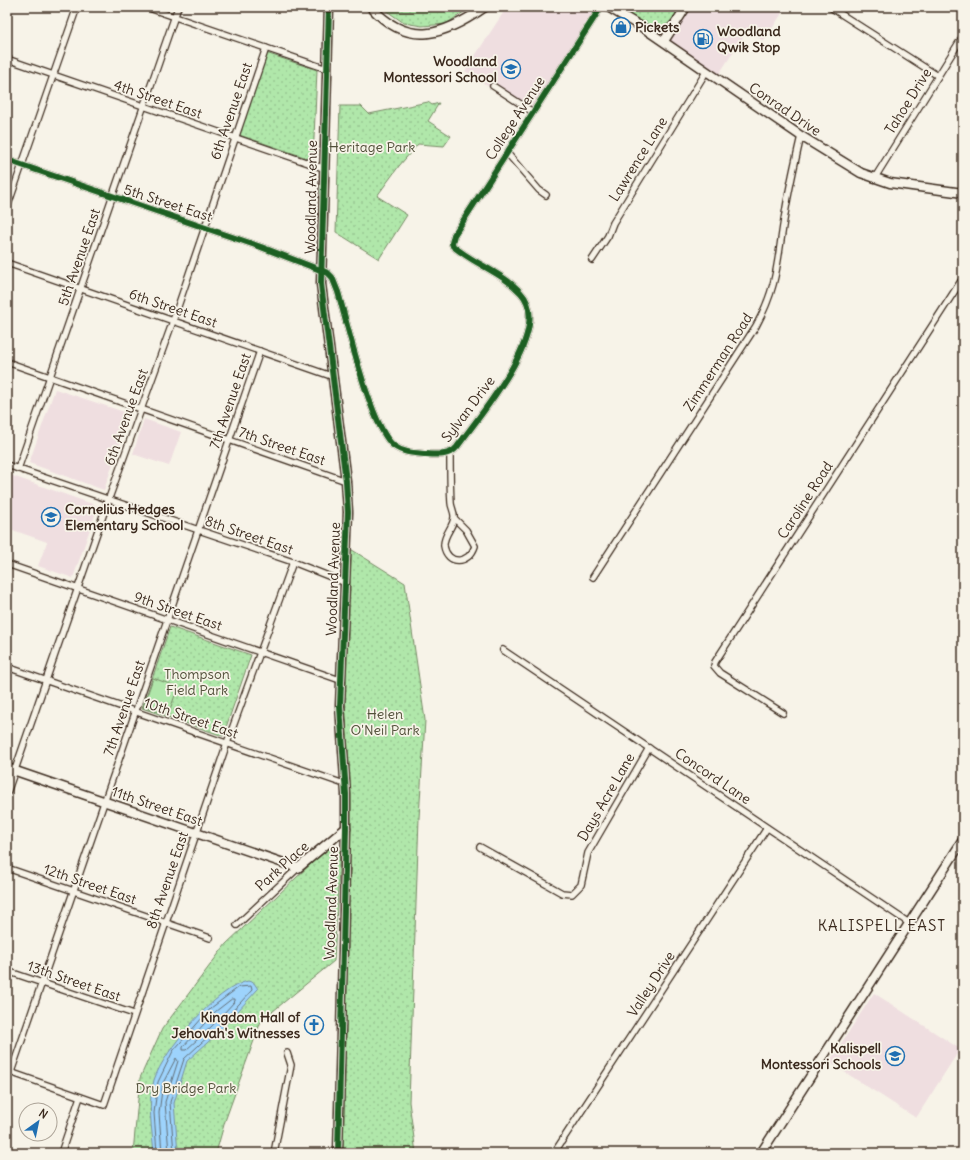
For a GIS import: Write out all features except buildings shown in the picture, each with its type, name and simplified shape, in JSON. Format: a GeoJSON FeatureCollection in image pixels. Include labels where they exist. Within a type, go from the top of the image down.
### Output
{"type":"FeatureCollection","features":[{"type":"Feature","properties":{"kind":"street"},"geometry":{"type":"LineString","coordinates":[[7,208],[77,7]]}},
{"type":"Feature","properties":{"kind":"street"},"geometry":{"type":"LineString","coordinates":[[146,7],[327,69]]}},
{"type":"Feature","properties":{"kind":"street","name":"5th Avenue East"},"geometry":{"type":"LineString","coordinates":[[18,469],[178,7]]}},
{"type":"Feature","properties":{"kind":"street","name":"Woodland Avenue"},"geometry":{"type":"LineString","coordinates":[[329,7],[323,168],[321,284],[331,376],[346,481],[348,512],[346,583],[340,680],[346,828],[338,1153]]}},
{"type":"Feature","properties":{"kind":"street"},"geometry":{"type":"LineString","coordinates":[[371,7],[394,26],[411,32],[423,34],[437,33],[452,28],[485,7]]}},
{"type":"Feature","properties":{"kind":"street","name":"College Avenue"},"geometry":{"type":"LineString","coordinates":[[452,243],[458,229],[601,7]]}},
{"type":"Feature","properties":{"kind":"street","name":"Conrad Drive"},"geometry":{"type":"LineString","coordinates":[[608,7],[626,16],[664,41],[706,72],[847,166],[874,178],[908,186],[963,193]]}},
{"type":"Feature","properties":{"kind":"street"},"geometry":{"type":"LineString","coordinates":[[664,41],[686,7]]}},
{"type":"Feature","properties":{"kind":"street"},"geometry":{"type":"LineString","coordinates":[[830,7],[938,76]]}},
{"type":"Feature","properties":{"kind":"street","name":"Tahoe Drive"},"geometry":{"type":"LineString","coordinates":[[874,178],[963,36]]}},
{"type":"Feature","properties":{"kind":"street","name":"6th Avenue East"},"geometry":{"type":"LineString","coordinates":[[7,793],[11,769],[46,680],[108,501],[142,410],[266,48]]}},
{"type":"Feature","properties":{"kind":"street","name":"4th Street East"},"geometry":{"type":"LineString","coordinates":[[7,59],[323,168]]}},
{"type":"Feature","properties":{"kind":"street","name":"Lawrence Lane"},"geometry":{"type":"LineString","coordinates":[[592,260],[608,236],[613,223],[706,72]]}},
{"type":"Feature","properties":{"kind":"street"},"geometry":{"type":"LineString","coordinates":[[493,86],[533,112]]}},
{"type":"Feature","properties":{"kind":"street","name":"Zimmerman Road"},"geometry":{"type":"LineString","coordinates":[[593,576],[765,310],[777,274],[784,215],[801,136]]}},
{"type":"Feature","properties":{"kind":"street"},"geometry":{"type":"LineString","coordinates":[[507,153],[539,190],[546,195]]}},
{"type":"Feature","properties":{"kind":"street","name":"5th Street East"},"geometry":{"type":"LineString","coordinates":[[7,160],[321,268]]}},
{"type":"Feature","properties":{"kind":"street","name":"Sylvan Drive"},"geometry":{"type":"LineString","coordinates":[[321,268],[332,277],[370,402],[384,435],[394,446],[405,451],[429,454],[450,453],[457,447],[516,363],[528,330],[530,313],[529,305],[520,292],[459,251],[452,243]]}},
{"type":"Feature","properties":{"kind":"street","name":"6th Street East"},"geometry":{"type":"LineString","coordinates":[[7,263],[331,376]]}},
{"type":"Feature","properties":{"kind":"street","name":"Caroline Road"},"geometry":{"type":"LineString","coordinates":[[783,713],[720,673],[714,666],[715,662],[963,278]]}},
{"type":"Feature","properties":{"kind":"street","name":"7th Avenue East"},"geometry":{"type":"LineString","coordinates":[[9,1071],[42,983],[260,351]]}},
{"type":"Feature","properties":{"kind":"street","name":"7th Street East"},"geometry":{"type":"LineString","coordinates":[[7,362],[346,481]]}},
{"type":"Feature","properties":{"kind":"street"},"geometry":{"type":"LineString","coordinates":[[450,453],[451,504],[454,518],[466,530],[475,546],[473,553],[468,559],[453,559],[446,553],[444,544],[454,518]]}},
{"type":"Feature","properties":{"kind":"street","name":"8th Street East"},"geometry":{"type":"LineString","coordinates":[[7,465],[108,501],[293,562],[346,583]]}},
{"type":"Feature","properties":{"kind":"street","name":"8th Avenue East"},"geometry":{"type":"LineString","coordinates":[[80,1097],[104,1105],[227,743],[293,562]]}},
{"type":"Feature","properties":{"kind":"street","name":"9th Street East"},"geometry":{"type":"LineString","coordinates":[[7,564],[340,680]]}},
{"type":"Feature","properties":{"kind":"street","name":"Concord Lane"},"geometry":{"type":"LineString","coordinates":[[502,650],[909,923]]}},
{"type":"Feature","properties":{"kind":"street","name":"10th Street East"},"geometry":{"type":"LineString","coordinates":[[7,667],[344,784]]}},
{"type":"Feature","properties":{"kind":"street","name":"Days Acre Lane"},"geometry":{"type":"LineString","coordinates":[[480,847],[562,893],[572,894],[581,885],[588,853],[649,748]]}},
{"type":"Feature","properties":{"kind":"street","name":"11th Street East"},"geometry":{"type":"LineString","coordinates":[[11,769],[298,868]]}},
{"type":"Feature","properties":{"kind":"street","name":"Park Place"},"geometry":{"type":"LineString","coordinates":[[237,925],[298,868],[346,828]]}},
{"type":"Feature","properties":{"kind":"street","name":"Valley Drive"},"geometry":{"type":"LineString","coordinates":[[554,1153],[768,828]]}},
{"type":"Feature","properties":{"kind":"street"},"geometry":{"type":"LineString","coordinates":[[761,1153],[963,840]]}},
{"type":"Feature","properties":{"kind":"street","name":"12th Street East"},"geometry":{"type":"LineString","coordinates":[[7,868],[210,938]]}},
{"type":"Feature","properties":{"kind":"street","name":"13th Street East"},"geometry":{"type":"LineString","coordinates":[[7,971],[134,1014]]}},
{"type":"Feature","properties":{"kind":"street"},"geometry":{"type":"LineString","coordinates":[[274,1153],[291,1065],[291,1060],[287,1053]]}},
{"type":"Feature","properties":{"kind":"street"},"geometry":{"type":"LineString","coordinates":[[9,1071],[80,1097],[61,1153]]}},
{"type":"Feature","properties":{"kind":"shaded area"},"geometry":{"type":"Polygon","coordinates":[[[507,7],[585,7],[602,11],[564,71],[558,68],[528,113],[465,71],[507,7]]]}},
{"type":"Feature","properties":{"kind":"shaded area"},"geometry":{"type":"Polygon","coordinates":[[[690,7],[786,7],[764,41],[747,31],[719,74],[668,41],[690,7]]]}},
{"type":"Feature","properties":{"kind":"shaded area"},"geometry":{"type":"Polygon","coordinates":[[[55,389],[130,414],[104,490],[29,463],[55,389]]]}},
{"type":"Feature","properties":{"kind":"shaded area"},"geometry":{"type":"Polygon","coordinates":[[[144,419],[181,432],[169,466],[133,454],[144,419]]]}},
{"type":"Feature","properties":{"kind":"shaded area","name":"Cornelius Hedges Elementary School"},"geometry":{"type":"Polygon","coordinates":[[[7,474],[98,506],[73,578],[38,566],[47,542],[7,528],[7,474]]]}},
{"type":"Feature","properties":{"kind":"shaded area","name":"Kalispell Montessori Schools"},"geometry":{"type":"Polygon","coordinates":[[[874,993],[960,1049],[916,1118],[829,1062],[874,993]]]}},
{"type":"Feature","properties":{"kind":"green space"},"geometry":{"type":"Polygon","coordinates":[[[381,7],[471,7],[446,24],[422,26],[404,23],[381,7]]]}},
{"type":"Feature","properties":{"kind":"green space"},"geometry":{"type":"Polygon","coordinates":[[[617,7],[681,7],[667,24],[662,27],[656,27],[642,22],[617,7]]]}},
{"type":"Feature","properties":{"kind":"green space"},"geometry":{"type":"Polygon","coordinates":[[[266,53],[317,70],[313,160],[239,135],[266,53]]]}},
{"type":"Feature","properties":{"kind":"green space","name":"Heritage Park"},"geometry":{"type":"Polygon","coordinates":[[[428,102],[432,105],[439,103],[428,121],[451,136],[444,146],[418,144],[399,166],[377,196],[407,215],[379,259],[336,232],[340,106],[361,106],[369,114],[428,102]]]}},
{"type":"Feature","properties":{"kind":"green space","name":"Helen O'Neil Park"},"geometry":{"type":"Polygon","coordinates":[[[349,548],[405,583],[425,720],[419,818],[409,1102],[416,1153],[342,1153],[349,776],[344,683],[349,548]]]}},
{"type":"Feature","properties":{"kind":"green space","name":"Thompson Field Park"},"geometry":{"type":"Polygon","coordinates":[[[170,627],[251,655],[223,736],[142,708],[170,627]]]}},
{"type":"Feature","properties":{"kind":"green space"},"geometry":{"type":"Polygon","coordinates":[[[153,678],[178,687],[168,715],[143,707],[153,678]]]}},
{"type":"Feature","properties":{"kind":"green space","name":"Dry Bridge Park"},"geometry":{"type":"Polygon","coordinates":[[[332,844],[340,850],[334,961],[261,1021],[225,1121],[216,1153],[133,1153],[140,1078],[162,1029],[226,944],[332,844]]]}},
{"type":"Feature","properties":{"kind":"water"},"geometry":{"type":"Polygon","coordinates":[[[248,981],[254,983],[258,989],[217,1034],[187,1061],[174,1103],[178,1153],[154,1153],[151,1098],[154,1080],[160,1067],[180,1037],[207,1007],[235,986],[248,981]]]}},
{"type":"Feature","properties":{"kind":"cycle path"},"geometry":{"type":"LineString","coordinates":[[329,7],[321,284],[346,481],[348,512],[340,706],[346,794],[346,828],[338,1153]]}},
{"type":"Feature","properties":{"kind":"cycle path"},"geometry":{"type":"LineString","coordinates":[[7,160],[261,247],[328,273],[332,277],[338,292],[361,374],[377,419],[385,436],[394,446],[413,453],[434,455],[451,452],[457,447],[481,415],[510,372],[521,349],[528,328],[529,309],[521,293],[514,286],[453,246],[452,243],[454,235],[601,7]]}},
{"type":"Feature","properties":{"kind":"place","name":"Pickets"},"geometry":{"type":"Point","coordinates":[621,27]}},
{"type":"Feature","properties":{"kind":"place","name":"Woodland Qwik Stop"},"geometry":{"type":"Point","coordinates":[703,39]}},
{"type":"Feature","properties":{"kind":"place","name":"Woodland Montessori School"},"geometry":{"type":"Point","coordinates":[511,69]}},
{"type":"Feature","properties":{"kind":"place","name":"Cornelius Hedges Elementary School"},"geometry":{"type":"Point","coordinates":[51,517]}},
{"type":"Feature","properties":{"kind":"place","name":"Kingdom Hall of Jehovah's Witnesses"},"geometry":{"type":"Point","coordinates":[314,1025]}},
{"type":"Feature","properties":{"kind":"place","name":"Kalispell Montessori Schools"},"geometry":{"type":"Point","coordinates":[895,1056]}},
{"type":"Feature","properties":{"kind":"district","name":"KALISPELL EAST"},"geometry":{"type":"Point","coordinates":[882,926]}}]}
